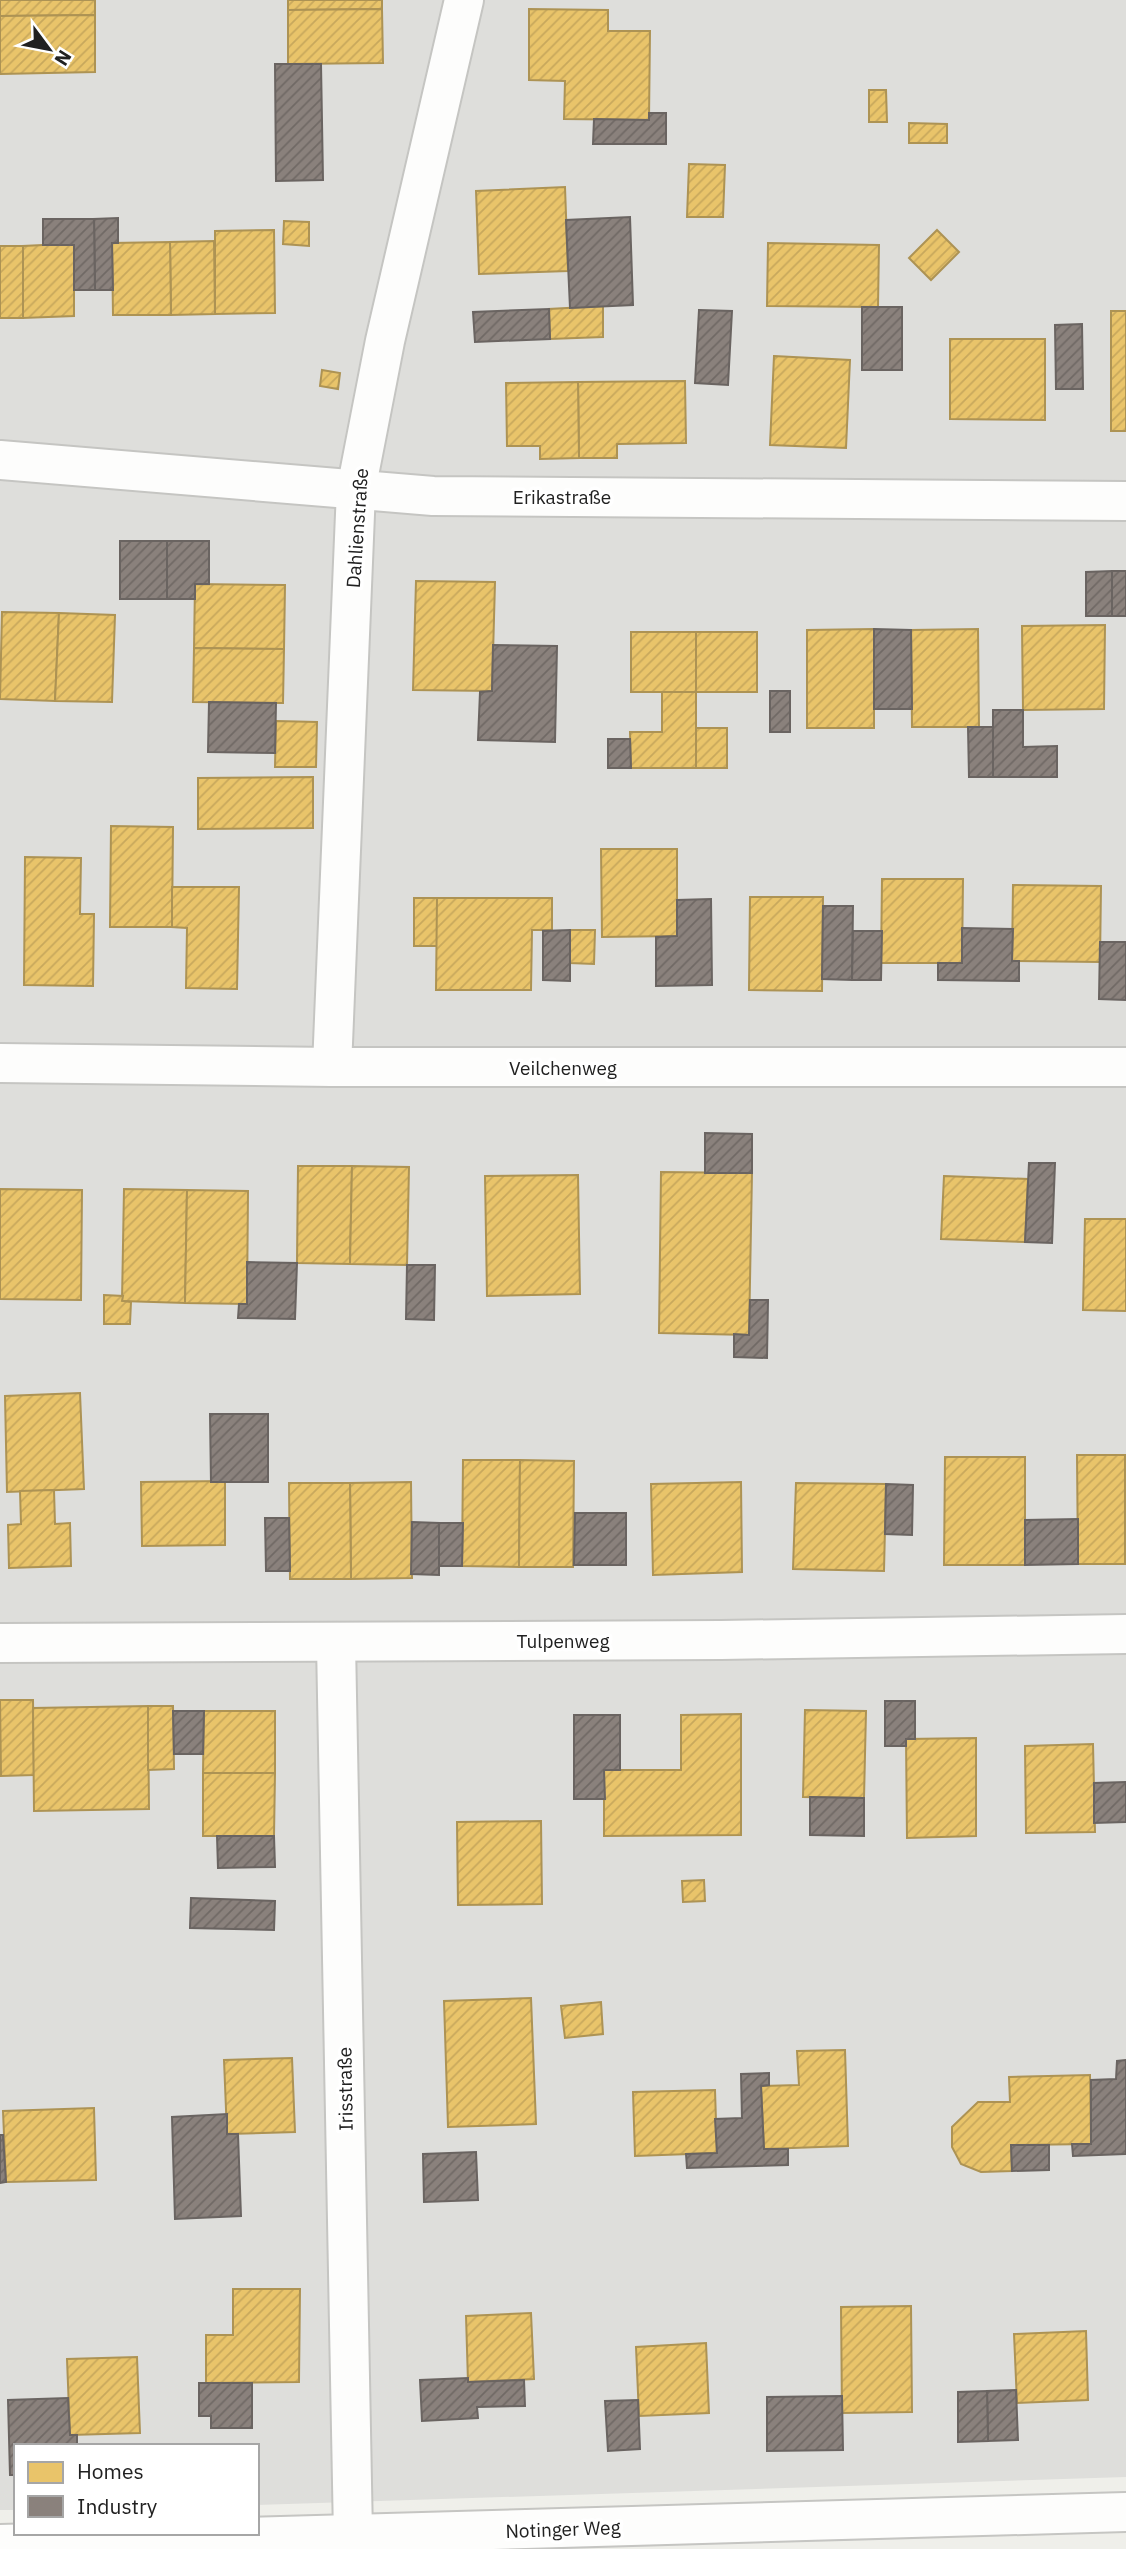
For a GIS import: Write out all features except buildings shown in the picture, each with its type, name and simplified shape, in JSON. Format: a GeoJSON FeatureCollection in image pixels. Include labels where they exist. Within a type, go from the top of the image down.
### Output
{"type":"FeatureCollection","features":[{"type":"Feature","properties":{"kind":"street","name":"Dahlienstraße"},"geometry":{"type":"LineString","coordinates":[[332,1068],[356,490],[384,341],[464,0]]}},
{"type":"Feature","properties":{"kind":"street","name":"Erikastraße"},"geometry":{"type":"LineString","coordinates":[[0,460],[433,496],[1126,502]]}},
{"type":"Feature","properties":{"kind":"street","name":"Veilchenweg"},"geometry":{"type":"LineString","coordinates":[[0,1063],[332,1068],[1126,1067]]}},
{"type":"Feature","properties":{"kind":"street","name":"Tulpenweg"},"geometry":{"type":"LineString","coordinates":[[0,1643],[336,1643],[1126,1634]]}},
{"type":"Feature","properties":{"kind":"street","name":"Irisstraße"},"geometry":{"type":"LineString","coordinates":[[336,1643],[353,2535]]}},
{"type":"Feature","properties":{"kind":"street","name":"Notinger Weg"},"geometry":{"type":"LineString","coordinates":[[0,2544],[1126,2512]]}},
{"type":"Feature","properties":{"kind":"shaded area"},"geometry":{"type":"Polygon","coordinates":[[[0,0],[1126,0],[1126,2477],[259,2505],[259,2444],[14,2444],[14,2510],[0,2510],[0,0]]]}}]}
